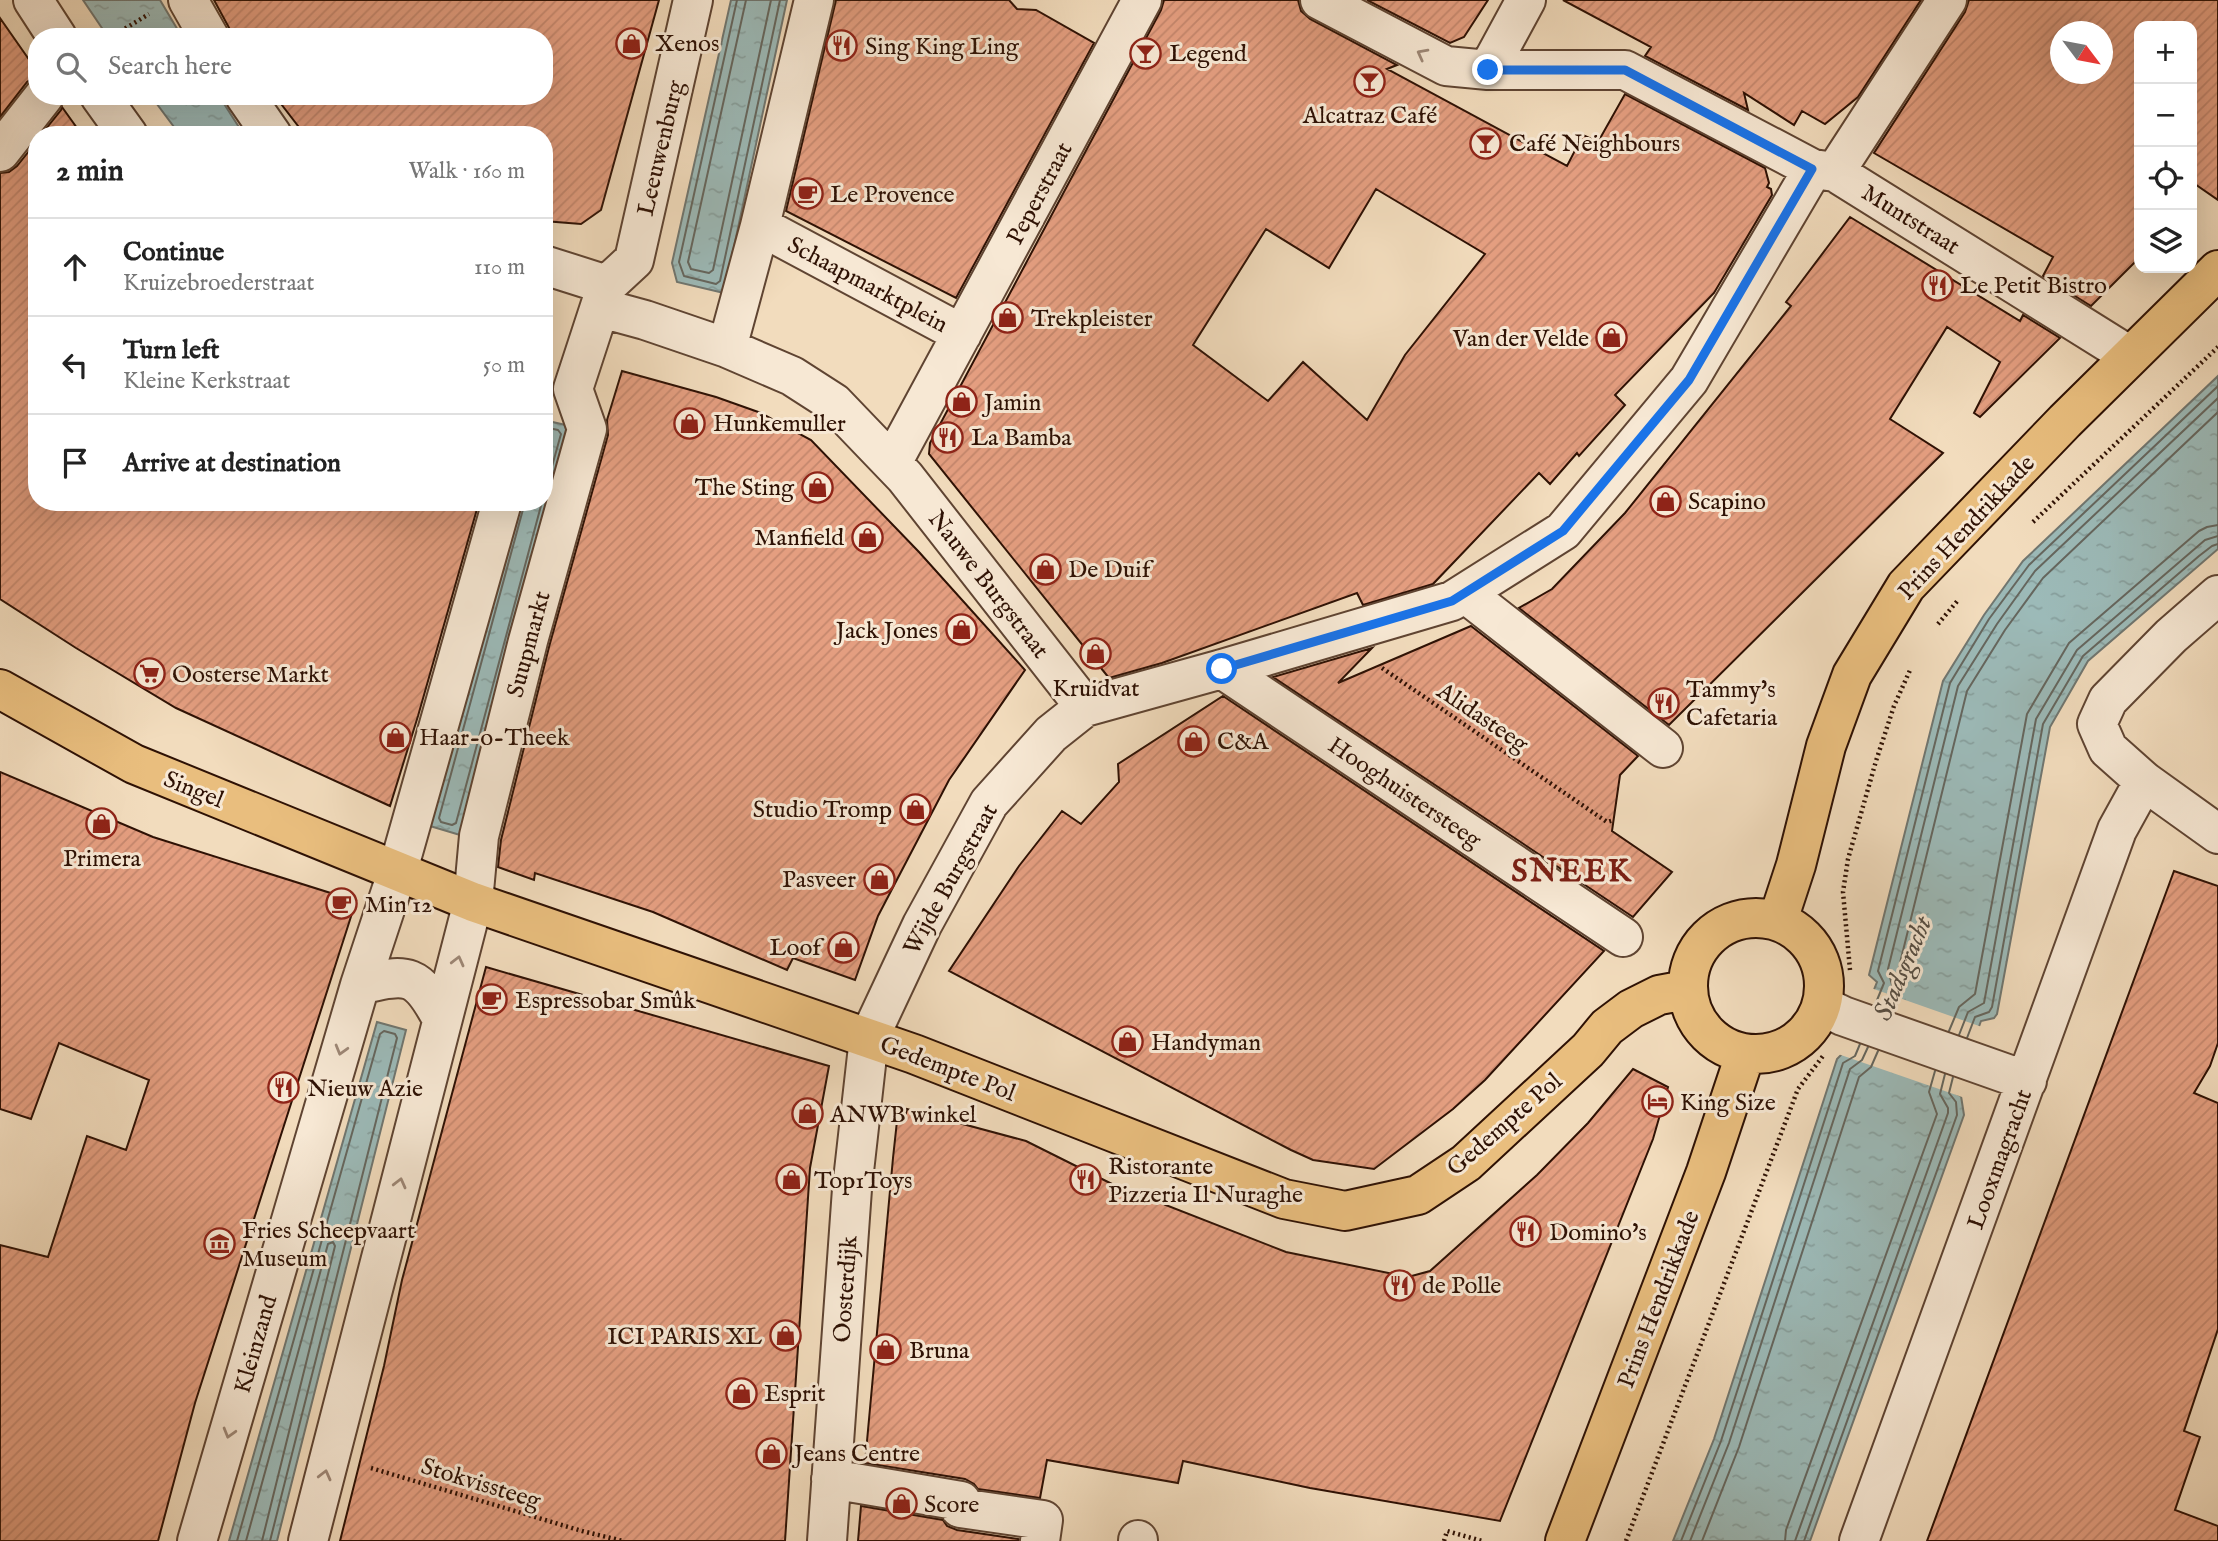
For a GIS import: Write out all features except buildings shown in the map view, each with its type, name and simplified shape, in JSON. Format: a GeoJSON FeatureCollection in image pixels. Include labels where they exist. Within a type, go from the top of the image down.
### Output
{"type":"FeatureCollection","features":[{"type":"Feature","properties":{"kind":"main road","name":"Prins Hendrikkade"},"geometry":{"type":"LineString","coordinates":[[1778,920],[1796,865],[1826,746],[1852,675],[1906,586],[2130,356],[2218,270]]}},
{"type":"Feature","properties":{"kind":"main road","name":"Singel"},"geometry":{"type":"LineString","coordinates":[[0,689],[134,764],[473,902]]}},
{"type":"Feature","properties":{"kind":"main road","name":"Gedempte Pol"},"geometry":{"type":"LineString","coordinates":[[473,902],[869,1038],[1284,1199],[1345,1211],[1418,1195],[1466,1163],[1588,1050],[1607,1027],[1631,1009],[1659,995],[1686,990]]}},
{"type":"Feature","properties":{"kind":"main road"},"geometry":{"type":"LineString","coordinates":[[1744,918],[1778,920],[1801,933],[1817,954],[1838,1013],[1811,1028],[1793,1045],[1769,1054],[1745,1055],[1723,1047],[1704,1033],[1691,1013],[1686,990],[1692,957],[1713,931],[1744,918]]}},
{"type":"Feature","properties":{"kind":"main road","name":"Prins Hendrikkade"},"geometry":{"type":"LineString","coordinates":[[1565,1541],[1706,1172],[1745,1055]]}},
{"type":"Feature","properties":{"kind":"street"},"geometry":{"type":"LineString","coordinates":[[33,0],[51,28]]}},
{"type":"Feature","properties":{"kind":"street","name":"Leeuwenburg"},"geometry":{"type":"LineString","coordinates":[[604,296],[634,260],[693,0]]}},
{"type":"Feature","properties":{"kind":"street"},"geometry":{"type":"LineString","coordinates":[[760,226],[814,0]]}},
{"type":"Feature","properties":{"kind":"street","name":"Peperstraat"},"geometry":{"type":"LineString","coordinates":[[962,334],[1142,0]]}},
{"type":"Feature","properties":{"kind":"street","name":"Muntstraat"},"geometry":{"type":"LineString","coordinates":[[1320,0],[1446,66],[1488,70],[1625,70],[1824,170],[2130,356]]}},
{"type":"Feature","properties":{"kind":"street"},"geometry":{"type":"LineString","coordinates":[[1488,70],[1525,0]]}},
{"type":"Feature","properties":{"kind":"street"},"geometry":{"type":"LineString","coordinates":[[1085,707],[1452,601],[1563,531],[1689,380],[1824,170],[1947,0]]}},
{"type":"Feature","properties":{"kind":"street"},"geometry":{"type":"LineString","coordinates":[[171,5],[198,28]]}},
{"type":"Feature","properties":{"kind":"street"},"geometry":{"type":"LineString","coordinates":[[0,152],[37,105]]}},
{"type":"Feature","properties":{"kind":"street"},"geometry":{"type":"LineString","coordinates":[[106,105],[122,126]]}},
{"type":"Feature","properties":{"kind":"street"},"geometry":{"type":"LineString","coordinates":[[251,105],[266,126]]}},
{"type":"Feature","properties":{"kind":"street","name":"Schaapmarktplein"},"geometry":{"type":"LineString","coordinates":[[727,348],[760,226],[962,334],[892,463]]}},
{"type":"Feature","properties":{"kind":"street"},"geometry":{"type":"LineString","coordinates":[[553,270],[645,320],[727,348],[792,376],[834,403],[892,463]]}},
{"type":"Feature","properties":{"kind":"street"},"geometry":{"type":"LineString","coordinates":[[559,385],[604,296]]}},
{"type":"Feature","properties":{"kind":"street","name":"Suupmarkt"},"geometry":{"type":"LineString","coordinates":[[473,902],[479,836],[528,641],[587,429],[559,385]]}},
{"type":"Feature","properties":{"kind":"street","name":"Nauwe Burgstraat"},"geometry":{"type":"LineString","coordinates":[[892,463],[1085,707]]}},
{"type":"Feature","properties":{"kind":"street"},"geometry":{"type":"LineString","coordinates":[[398,870],[499,511]]}},
{"type":"Feature","properties":{"kind":"street"},"geometry":{"type":"LineString","coordinates":[[1466,594],[1663,748]]}},
{"type":"Feature","properties":{"kind":"street"},"geometry":{"type":"LineString","coordinates":[[2218,595],[2171,636],[2108,700],[2097,724],[2108,749],[2144,780],[2218,834]]}},
{"type":"Feature","properties":{"kind":"street","name":"Hooghuistersteeg"},"geometry":{"type":"LineString","coordinates":[[1222,669],[1623,937]]}},
{"type":"Feature","properties":{"kind":"street","name":"Wijde Burgstraat"},"geometry":{"type":"LineString","coordinates":[[869,1038],[922,925],[989,803],[1051,734],[1085,707]]}},
{"type":"Feature","properties":{"kind":"street","name":"Looxmagracht"},"geometry":{"type":"LineString","coordinates":[[1858,1541],[2117,830],[2144,780]]}},
{"type":"Feature","properties":{"kind":"street","name":"Kleinzand"},"geometry":{"type":"LineString","coordinates":[[197,1541],[360,985],[398,870]]}},
{"type":"Feature","properties":{"kind":"street"},"geometry":{"type":"LineString","coordinates":[[309,1541],[473,902]]}},
{"type":"Feature","properties":{"kind":"street"},"geometry":{"type":"LineString","coordinates":[[360,985],[402,977],[418,983],[428,993],[442,1019]]}},
{"type":"Feature","properties":{"kind":"street"},"geometry":{"type":"LineString","coordinates":[[1838,1013],[2027,1081]]}},
{"type":"Feature","properties":{"kind":"street","name":"Oosterdijk"},"geometry":{"type":"LineString","coordinates":[[827,1541],[852,1189],[869,1038]]}},
{"type":"Feature","properties":{"kind":"street"},"geometry":{"type":"LineString","coordinates":[[831,1479],[961,1501],[960,1508],[1043,1520],[1040,1541]]}},
{"type":"Feature","properties":{"kind":"path"},"geometry":{"type":"LineString","coordinates":[[128,28],[171,5]]}},
{"type":"Feature","properties":{"kind":"path"},"geometry":{"type":"LineString","coordinates":[[2024,531],[2218,347]]}},
{"type":"Feature","properties":{"kind":"path"},"geometry":{"type":"LineString","coordinates":[[1931,635],[1966,592]]}},
{"type":"Feature","properties":{"kind":"path","name":"Alidasteeg"},"geometry":{"type":"LineString","coordinates":[[1335,636],[1607,822],[1614,820]]}},
{"type":"Feature","properties":{"kind":"path"},"geometry":{"type":"LineString","coordinates":[[1626,1541],[1798,1089],[1829,1048],[1838,1013],[1852,986],[1843,892],[1848,859],[1894,706],[1913,663]]}},
{"type":"Feature","properties":{"kind":"path","name":"Stokvissteeg"},"geometry":{"type":"LineString","coordinates":[[330,1456],[623,1541]]}},
{"type":"Feature","properties":{"kind":"path"},"geometry":{"type":"LineString","coordinates":[[1444,1541],[1447,1531],[1482,1541]]}},
{"type":"Feature","properties":{"kind":"water"},"geometry":{"type":"Polygon","coordinates":[[[83,0],[160,0],[177,28],[102,28],[83,0]]]}},
{"type":"Feature","properties":{"kind":"water"},"geometry":{"type":"Polygon","coordinates":[[[731,0],[787,0],[724,293],[677,282],[672,263],[731,0]]]}},
{"type":"Feature","properties":{"kind":"water"},"geometry":{"type":"Polygon","coordinates":[[[158,105],[225,105],[238,126],[173,126],[158,105]]]}},
{"type":"Feature","properties":{"kind":"water","name":"Stadsgracht"},"geometry":{"type":"Polygon","coordinates":[[[2218,376],[2218,549],[2088,661],[2050,727],[1997,1014],[1994,1018],[1981,1021],[1955,1093],[1961,1096],[1964,1115],[1810,1541],[1673,1541],[1714,1439],[1837,1059],[1849,1052],[1877,982],[1869,975],[1943,681],[1984,615],[2023,561],[2218,376]]]}},
{"type":"Feature","properties":{"kind":"water"},"geometry":{"type":"Polygon","coordinates":[[[553,422],[570,426],[553,489],[553,422]]]}},
{"type":"Feature","properties":{"kind":"water"},"geometry":{"type":"Polygon","coordinates":[[[516,511],[547,511],[460,835],[430,826],[516,511]]]}},
{"type":"Feature","properties":{"kind":"water"},"geometry":{"type":"Polygon","coordinates":[[[377,1022],[406,1030],[277,1541],[229,1541],[377,1022]]]}},
{"type":"Feature","properties":{"kind":"pier"},"geometry":{"type":"Polygon","coordinates":[[[1871,988],[1982,1027],[1960,1092],[1965,1098],[1838,1054],[1847,1048],[1871,988]]]}},
{"type":"Feature","properties":{"kind":"place","name":"Xenos"},"geometry":{"type":"Point","coordinates":[632,43]}},
{"type":"Feature","properties":{"kind":"place","name":"Sing King Ling"},"geometry":{"type":"Point","coordinates":[842,46]}},
{"type":"Feature","properties":{"kind":"place","name":"Legend"},"geometry":{"type":"Point","coordinates":[1146,53]}},
{"type":"Feature","properties":{"kind":"place","name":"Alcatraz Café"},"geometry":{"type":"Point","coordinates":[1370,81]}},
{"type":"Feature","properties":{"kind":"place","name":"Café Neighbours"},"geometry":{"type":"Point","coordinates":[1486,143]}},
{"type":"Feature","properties":{"kind":"place","name":"Le Provence"},"geometry":{"type":"Point","coordinates":[807,194]}},
{"type":"Feature","properties":{"kind":"place","name":"Le Petit Bistro"},"geometry":{"type":"Point","coordinates":[1937,285]}},
{"type":"Feature","properties":{"kind":"place","name":"Trekpleister"},"geometry":{"type":"Point","coordinates":[1008,318]}},
{"type":"Feature","properties":{"kind":"place","name":"Van der Velde"},"geometry":{"type":"Point","coordinates":[1612,338]}},
{"type":"Feature","properties":{"kind":"place","name":"Jamin"},"geometry":{"type":"Point","coordinates":[961,402]}},
{"type":"Feature","properties":{"kind":"place","name":"Hunkemuller"},"geometry":{"type":"Point","coordinates":[690,423]}},
{"type":"Feature","properties":{"kind":"place","name":"La Bamba"},"geometry":{"type":"Point","coordinates":[948,437]}},
{"type":"Feature","properties":{"kind":"place","name":"The Sting"},"geometry":{"type":"Point","coordinates":[817,487]}},
{"type":"Feature","properties":{"kind":"place","name":"Scapino"},"geometry":{"type":"Point","coordinates":[1665,501]}},
{"type":"Feature","properties":{"kind":"place","name":"Manfield"},"geometry":{"type":"Point","coordinates":[867,537]}},
{"type":"Feature","properties":{"kind":"place","name":"De Duif"},"geometry":{"type":"Point","coordinates":[1045,569]}},
{"type":"Feature","properties":{"kind":"place","name":"Jack Jones"},"geometry":{"type":"Point","coordinates":[961,630]}},
{"type":"Feature","properties":{"kind":"place","name":"Kruidvat"},"geometry":{"type":"Point","coordinates":[1096,654]}},
{"type":"Feature","properties":{"kind":"place","name":"Oosterse Markt"},"geometry":{"type":"Point","coordinates":[149,674]}},
{"type":"Feature","properties":{"kind":"place","name":"Tammy's Cafetaria"},"geometry":{"type":"Point","coordinates":[1663,703]}},
{"type":"Feature","properties":{"kind":"place","name":"Haar-o-Theek"},"geometry":{"type":"Point","coordinates":[396,737]}},
{"type":"Feature","properties":{"kind":"place","name":"C&A"},"geometry":{"type":"Point","coordinates":[1194,741]}},
{"type":"Feature","properties":{"kind":"place","name":"Studio Tromp"},"geometry":{"type":"Point","coordinates":[915,809]}},
{"type":"Feature","properties":{"kind":"place","name":"Primera"},"geometry":{"type":"Point","coordinates":[102,824]}},
{"type":"Feature","properties":{"kind":"place","name":"Pasveer"},"geometry":{"type":"Point","coordinates":[879,879]}},
{"type":"Feature","properties":{"kind":"place","name":"Min 12"},"geometry":{"type":"Point","coordinates":[342,904]}},
{"type":"Feature","properties":{"kind":"place","name":"Loof"},"geometry":{"type":"Point","coordinates":[844,947]}},
{"type":"Feature","properties":{"kind":"place","name":"Espressobar Smûk"},"geometry":{"type":"Point","coordinates":[492,1000]}},
{"type":"Feature","properties":{"kind":"place","name":"Handyman"},"geometry":{"type":"Point","coordinates":[1128,1042]}},
{"type":"Feature","properties":{"kind":"place","name":"Nieuw Azie"},"geometry":{"type":"Point","coordinates":[284,1088]}},
{"type":"Feature","properties":{"kind":"place","name":"King Size"},"geometry":{"type":"Point","coordinates":[1657,1102]}},
{"type":"Feature","properties":{"kind":"place","name":"ANWB winkel"},"geometry":{"type":"Point","coordinates":[807,1114]}},
{"type":"Feature","properties":{"kind":"place","name":"Top1Toys"},"geometry":{"type":"Point","coordinates":[791,1180]}},
{"type":"Feature","properties":{"kind":"place","name":"Ristorante Pizzeria Il Nuraghe"},"geometry":{"type":"Point","coordinates":[1085,1180]}},
{"type":"Feature","properties":{"kind":"place","name":"Domino's"},"geometry":{"type":"Point","coordinates":[1526,1232]}},
{"type":"Feature","properties":{"kind":"place","name":"Fries Scheepvaart Museum"},"geometry":{"type":"Point","coordinates":[219,1244]}},
{"type":"Feature","properties":{"kind":"place","name":"de Polle"},"geometry":{"type":"Point","coordinates":[1399,1285]}},
{"type":"Feature","properties":{"kind":"place","name":"ICI PARIS XL"},"geometry":{"type":"Point","coordinates":[785,1336]}},
{"type":"Feature","properties":{"kind":"place","name":"Bruna"},"geometry":{"type":"Point","coordinates":[886,1350]}},
{"type":"Feature","properties":{"kind":"place","name":"Esprit"},"geometry":{"type":"Point","coordinates":[741,1393]}},
{"type":"Feature","properties":{"kind":"place","name":"Jeans Centre"},"geometry":{"type":"Point","coordinates":[771,1453]}},
{"type":"Feature","properties":{"kind":"place","name":"Score"},"geometry":{"type":"Point","coordinates":[901,1504]}},
{"type":"Feature","properties":{"kind":"district","name":"SNEEK"},"geometry":{"type":"Point","coordinates":[1572,870]}},
{"type":"Feature","properties":{"kind":"route"},"geometry":{"type":"LineString","coordinates":[[1222,669],[1452,601],[1563,531],[1689,380],[1812,169],[1625,70],[1488,70]]}}]}
